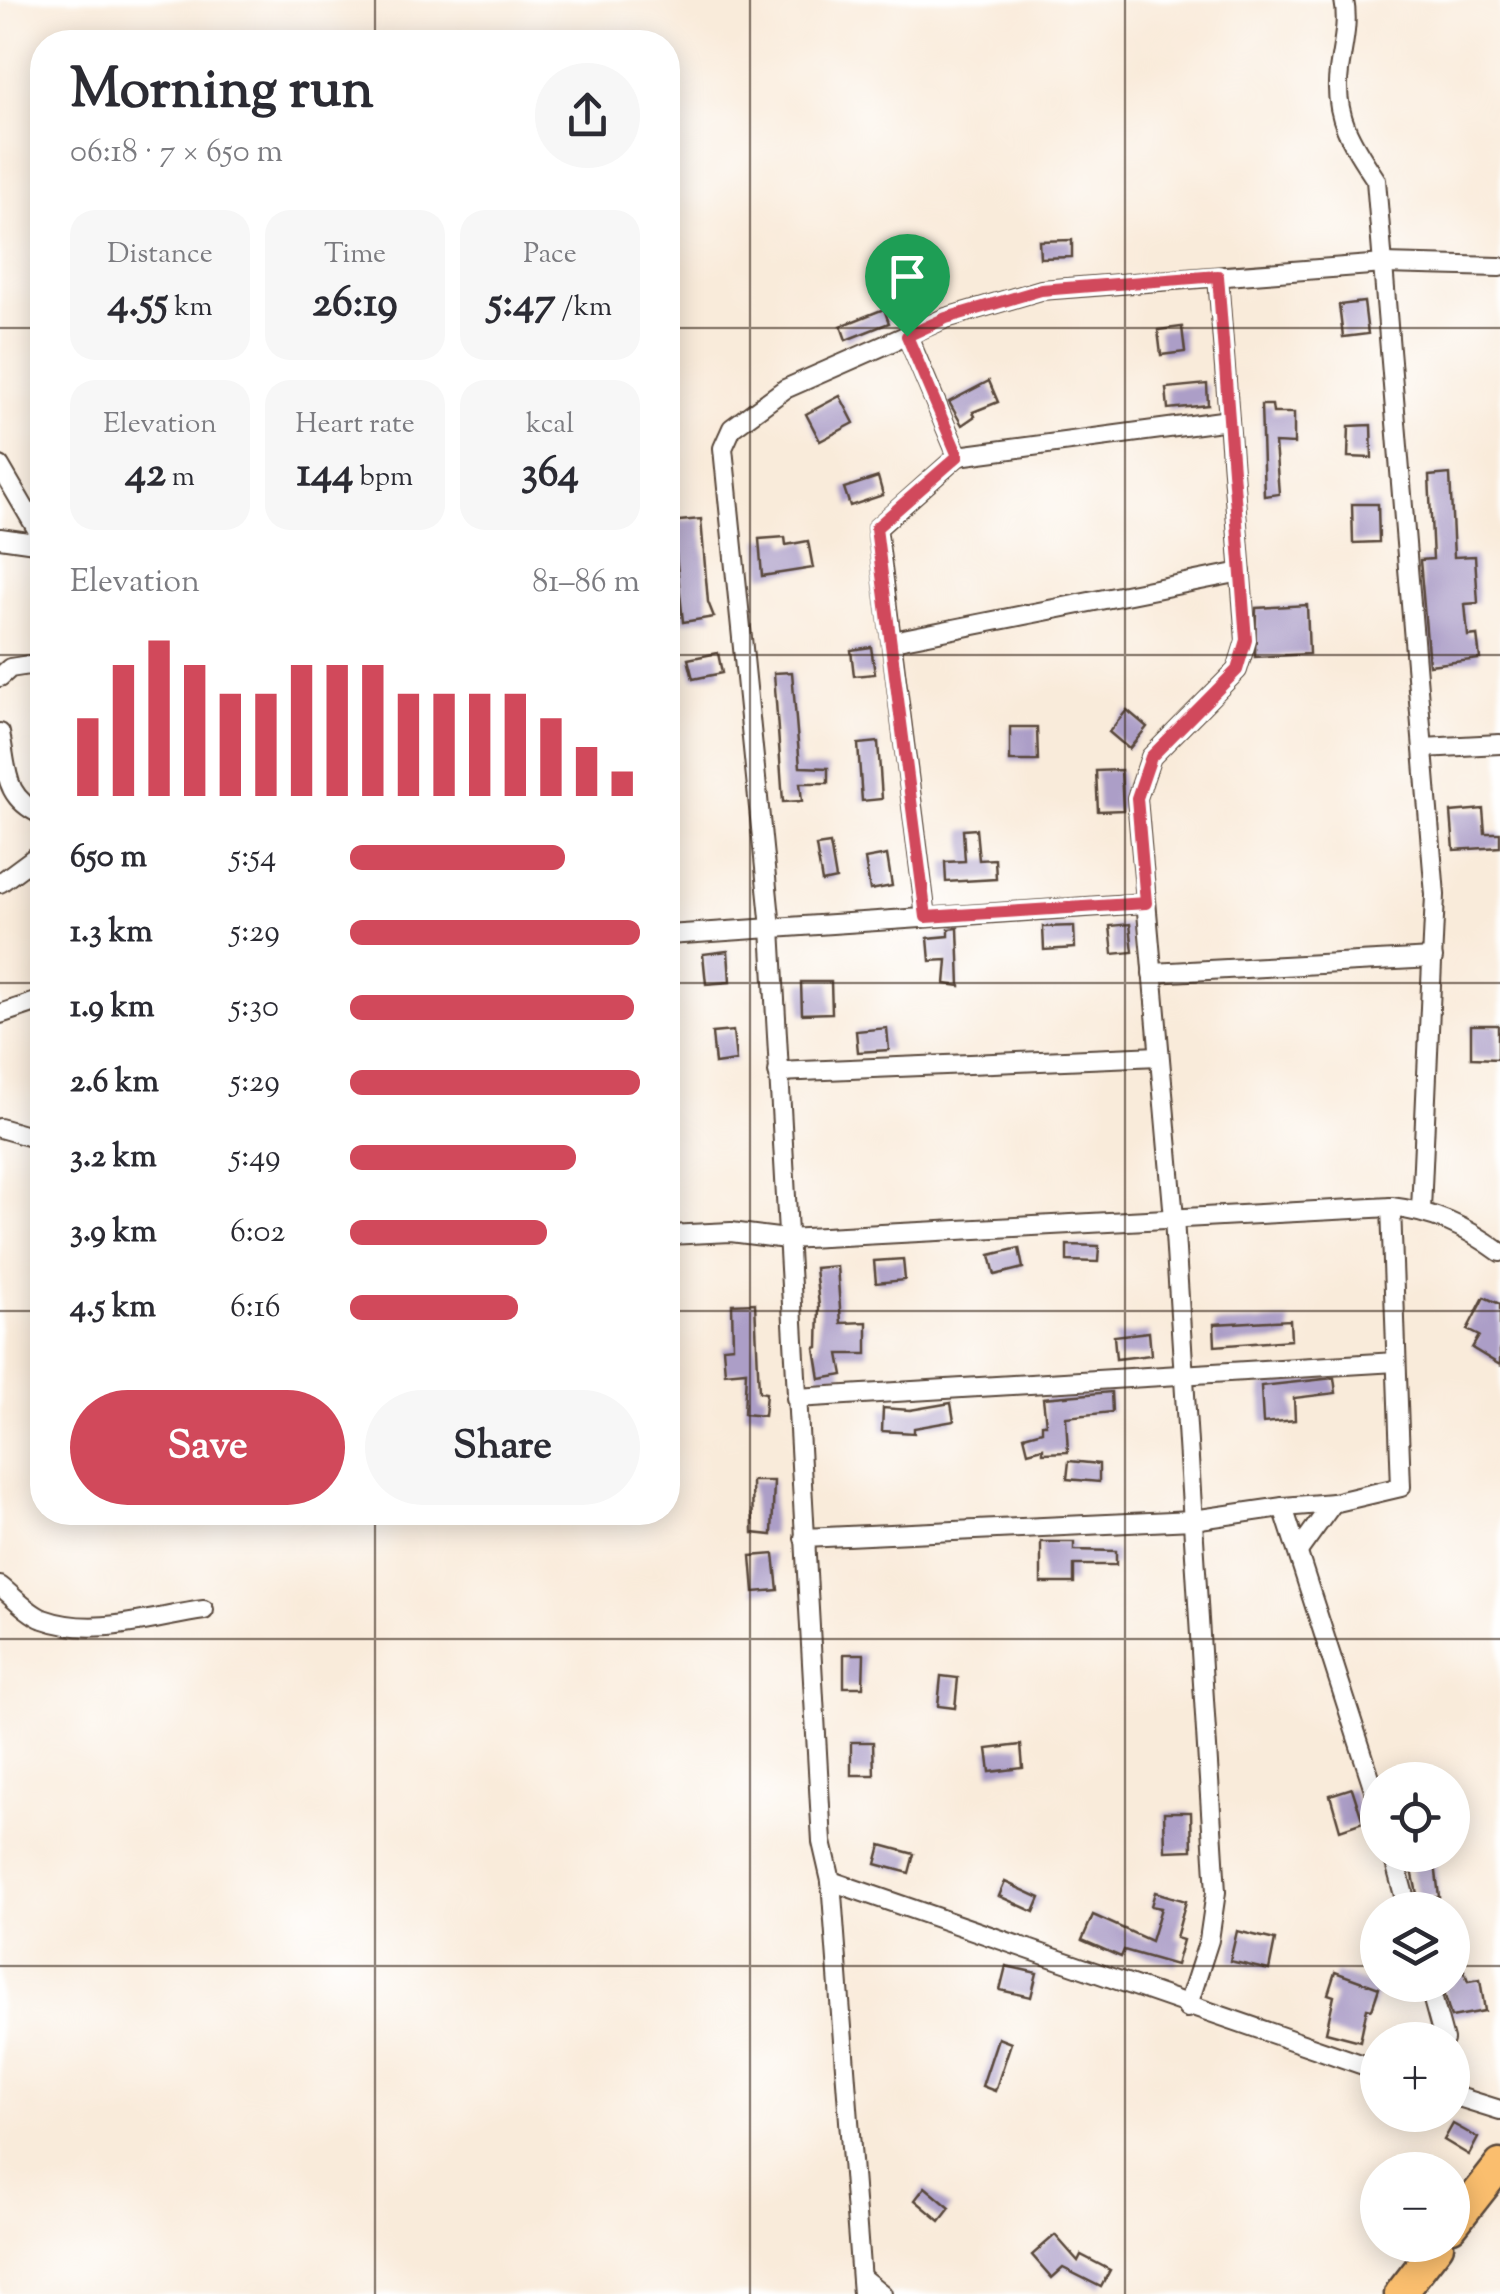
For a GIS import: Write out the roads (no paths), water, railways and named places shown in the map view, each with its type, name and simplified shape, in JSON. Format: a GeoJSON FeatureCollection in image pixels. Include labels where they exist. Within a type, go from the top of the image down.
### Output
{"type":"FeatureCollection","features":[{"type":"Feature","properties":{"kind":"main road"},"geometry":{"type":"LineString","coordinates":[[1470,2203],[1500,2165]]}},
{"type":"Feature","properties":{"kind":"main road"},"geometry":{"type":"LineString","coordinates":[[1400,2294],[1425,2262]]}},
{"type":"Feature","properties":{"kind":"street"},"geometry":{"type":"LineString","coordinates":[[1344,0],[1347,15],[1338,77],[1344,132],[1376,180],[1435,895],[1421,1210]]}},
{"type":"Feature","properties":{"kind":"street"},"geometry":{"type":"LineString","coordinates":[[882,2294],[862,2286],[831,1881],[822,1842],[771,928],[723,448],[732,428],[785,389],[946,318],[1041,290],[1384,264],[1500,267]]}},
{"type":"Feature","properties":{"kind":"street"},"geometry":{"type":"LineString","coordinates":[[1187,2008],[1209,1940],[1216,1892],[1174,1218],[1137,798],[1151,757],[1237,670],[1246,640],[1218,276]]}},
{"type":"Feature","properties":{"kind":"street"},"geometry":{"type":"LineString","coordinates":[[907,336],[958,456]]}},
{"type":"Feature","properties":{"kind":"street"},"geometry":{"type":"LineString","coordinates":[[926,917],[876,528],[958,456],[1229,420]]}},
{"type":"Feature","properties":{"kind":"street"},"geometry":{"type":"LineString","coordinates":[[0,466],[30,520]]}},
{"type":"Feature","properties":{"kind":"street"},"geometry":{"type":"LineString","coordinates":[[0,538],[30,540]]}},
{"type":"Feature","properties":{"kind":"street"},"geometry":{"type":"LineString","coordinates":[[893,641],[1240,572]]}},
{"type":"Feature","properties":{"kind":"street"},"geometry":{"type":"LineString","coordinates":[[0,677],[10,668],[30,665]]}},
{"type":"Feature","properties":{"kind":"street"},"geometry":{"type":"LineString","coordinates":[[0,733],[12,792],[22,806],[30,809]]}},
{"type":"Feature","properties":{"kind":"street"},"geometry":{"type":"LineString","coordinates":[[1423,748],[1500,744]]}},
{"type":"Feature","properties":{"kind":"street"},"geometry":{"type":"LineString","coordinates":[[0,882],[30,861]]}},
{"type":"Feature","properties":{"kind":"street"},"geometry":{"type":"LineString","coordinates":[[680,934],[1146,903]]}},
{"type":"Feature","properties":{"kind":"street"},"geometry":{"type":"LineString","coordinates":[[1152,973],[1433,958]]}},
{"type":"Feature","properties":{"kind":"street"},"geometry":{"type":"LineString","coordinates":[[0,1014],[30,1004]]}},
{"type":"Feature","properties":{"kind":"street"},"geometry":{"type":"LineString","coordinates":[[778,1072],[1160,1056]]}},
{"type":"Feature","properties":{"kind":"street"},"geometry":{"type":"LineString","coordinates":[[0,1128],[30,1137]]}},
{"type":"Feature","properties":{"kind":"street"},"geometry":{"type":"LineString","coordinates":[[804,1538],[1193,1520],[1333,1503],[1401,1487],[1391,1207]]}},
{"type":"Feature","properties":{"kind":"street"},"geometry":{"type":"LineString","coordinates":[[680,1235],[730,1232],[786,1239],[1391,1207],[1421,1210],[1466,1226],[1500,1252]]}},
{"type":"Feature","properties":{"kind":"street"},"geometry":{"type":"LineString","coordinates":[[796,1398],[1396,1362]]}},
{"type":"Feature","properties":{"kind":"street"},"geometry":{"type":"LineString","coordinates":[[1299,1550],[1333,1503]]}},
{"type":"Feature","properties":{"kind":"street"},"geometry":{"type":"LineString","coordinates":[[1283,1507],[1365,1762]]}},
{"type":"Feature","properties":{"kind":"street"},"geometry":{"type":"LineString","coordinates":[[0,1586],[42,1618],[85,1625],[131,1625],[204,1610]]}},
{"type":"Feature","properties":{"kind":"street"},"geometry":{"type":"LineString","coordinates":[[831,1881],[1187,2008],[1360,2064]]}},
{"type":"Feature","properties":{"kind":"street"},"geometry":{"type":"LineString","coordinates":[[1470,2100],[1500,2110]]}}]}
